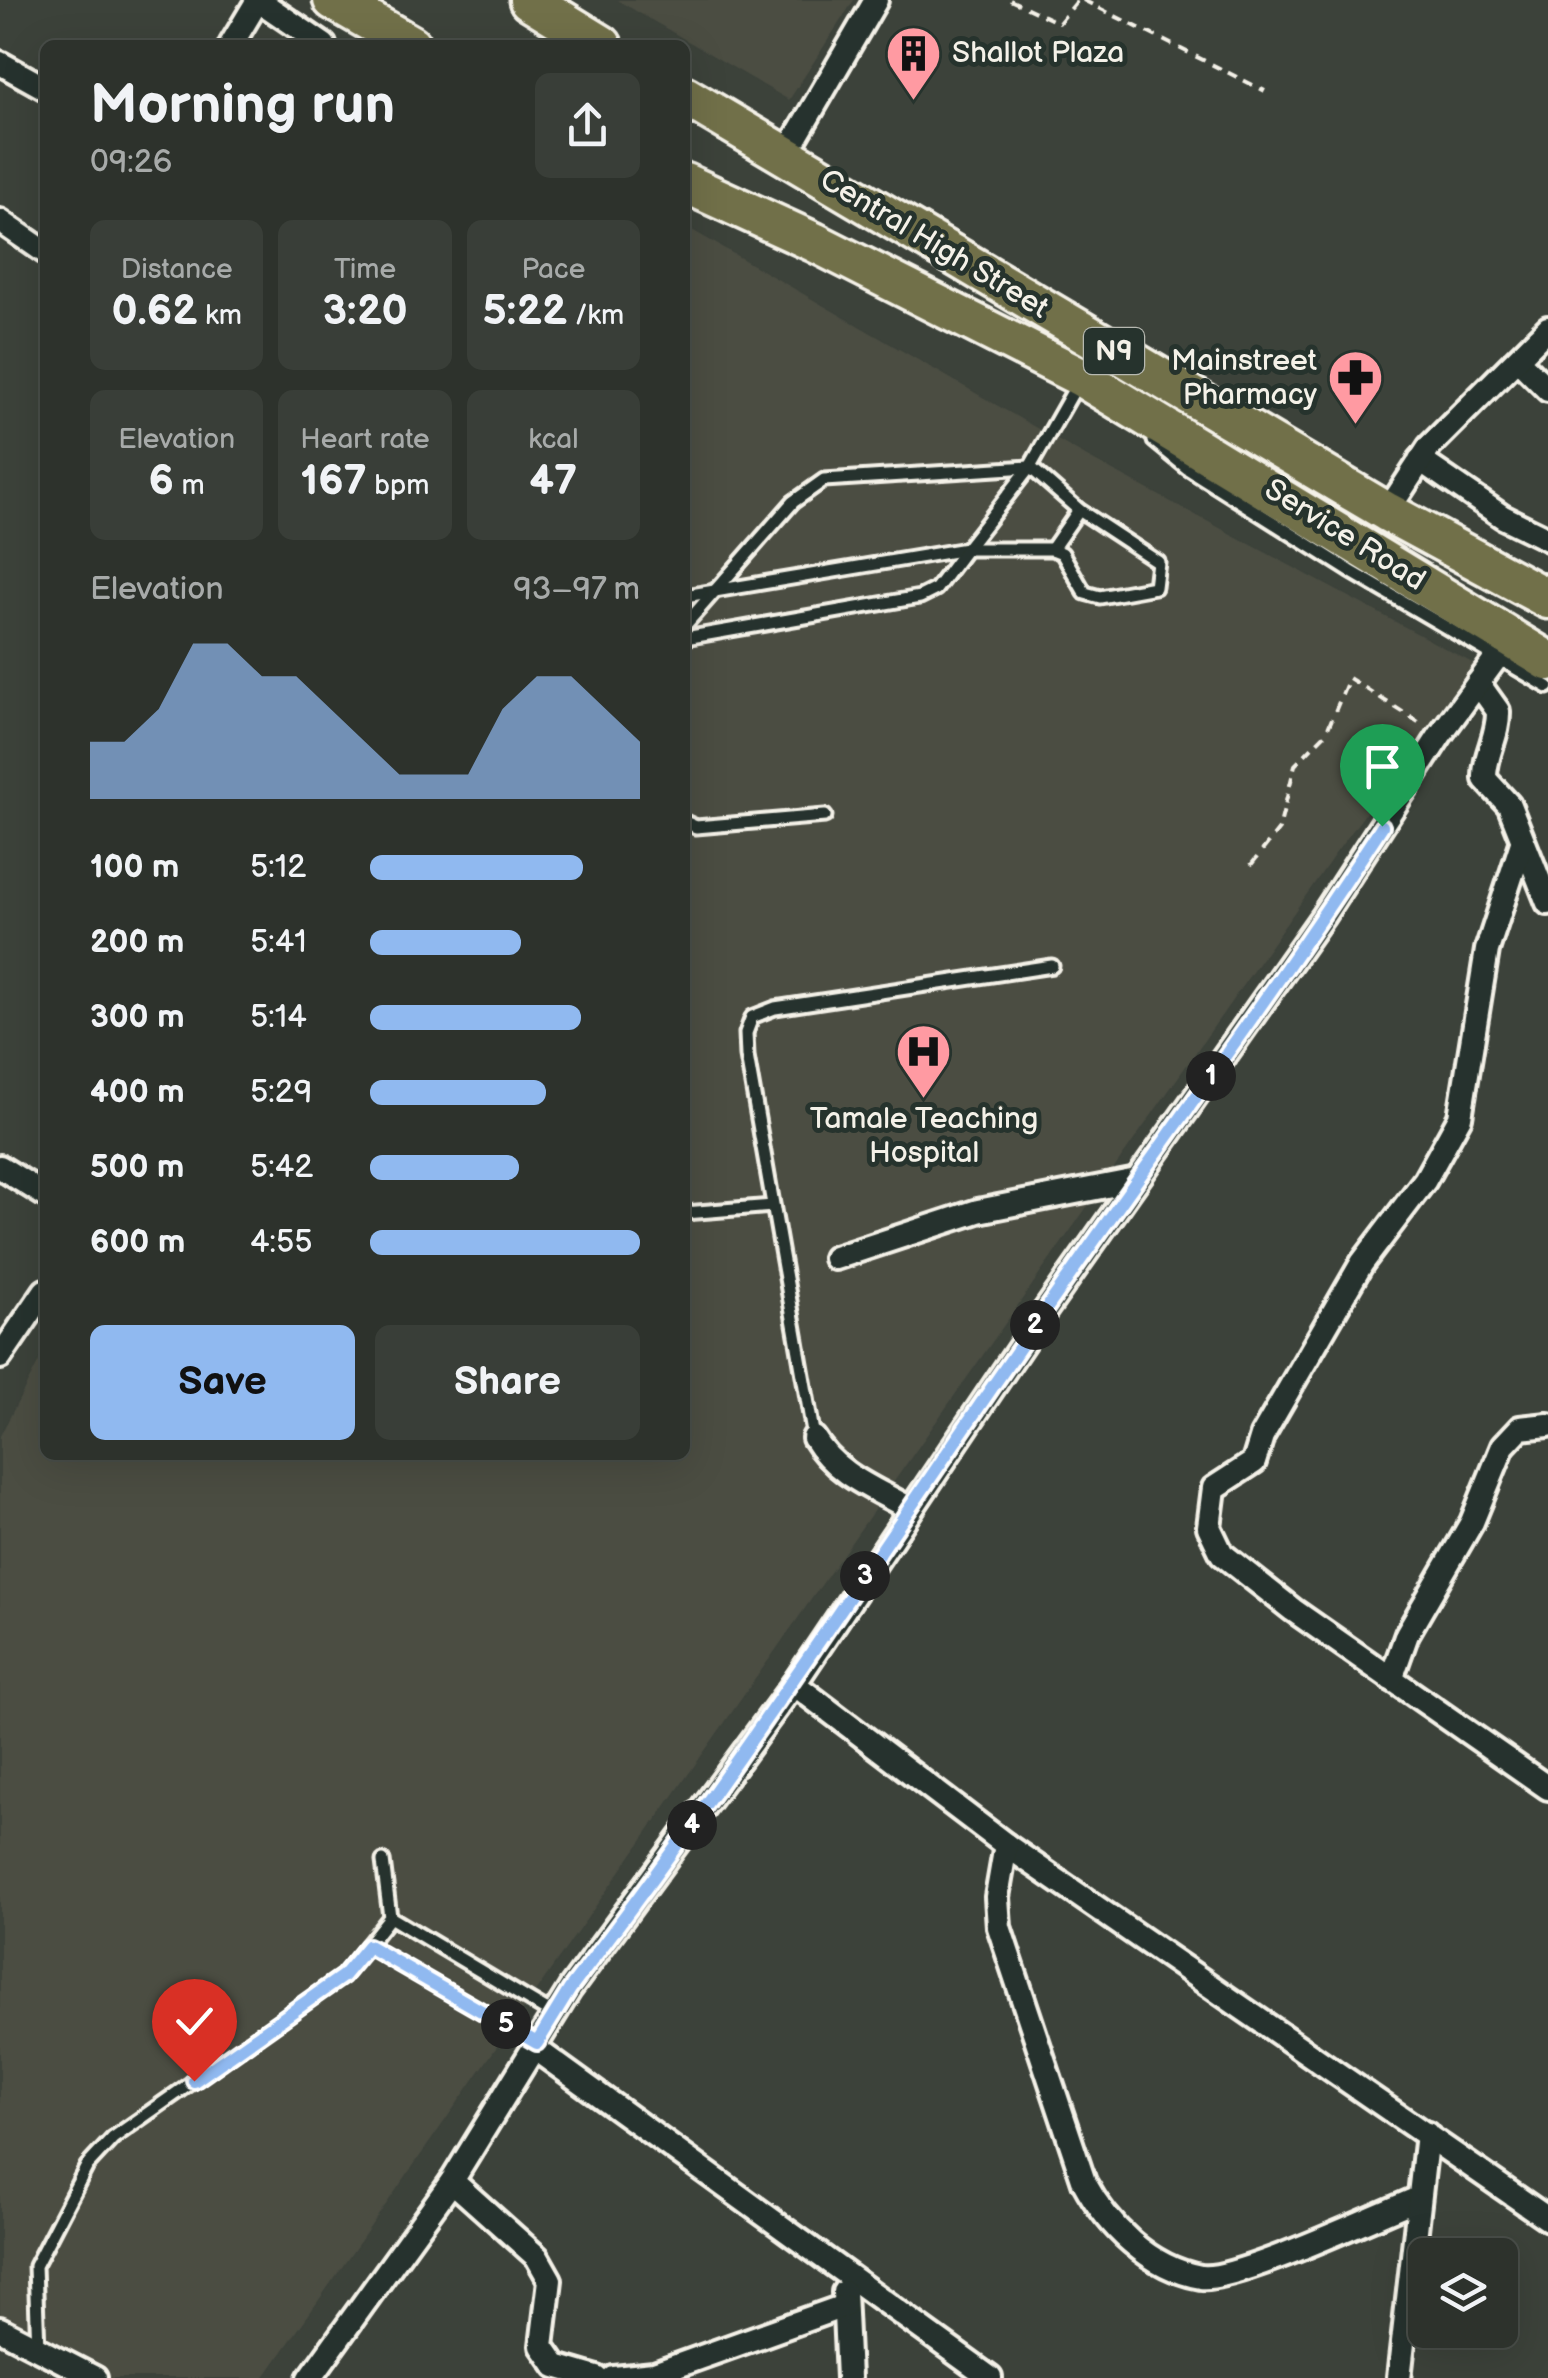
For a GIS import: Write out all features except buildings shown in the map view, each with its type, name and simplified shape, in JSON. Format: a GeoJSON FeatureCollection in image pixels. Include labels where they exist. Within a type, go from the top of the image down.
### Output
{"type":"FeatureCollection","features":[{"type":"Feature","properties":{"kind":"highway"},"geometry":{"type":"LineString","coordinates":[[334,0],[402,40]]}},
{"type":"Feature","properties":{"kind":"highway"},"geometry":{"type":"LineString","coordinates":[[529,0],[594,40]]}},
{"type":"Feature","properties":{"kind":"highway","name":"Central High Street"},"geometry":{"type":"LineString","coordinates":[[690,99],[1387,512],[1548,599]]}},
{"type":"Feature","properties":{"kind":"highway","name":"Central High Street"},"geometry":{"type":"LineString","coordinates":[[690,185],[814,242],[1081,377],[1497,645],[1548,661]]}},
{"type":"Feature","properties":{"kind":"street"},"geometry":{"type":"LineString","coordinates":[[234,40],[258,0],[317,40]]}},
{"type":"Feature","properties":{"kind":"street"},"geometry":{"type":"LineString","coordinates":[[784,156],[876,0]]}},
{"type":"Feature","properties":{"kind":"street"},"geometry":{"type":"LineString","coordinates":[[0,63],[40,85]]}},
{"type":"Feature","properties":{"kind":"street"},"geometry":{"type":"LineString","coordinates":[[0,221],[40,249]]}},
{"type":"Feature","properties":{"kind":"street"},"geometry":{"type":"LineString","coordinates":[[1387,512],[1420,460],[1548,328]]}},
{"type":"Feature","properties":{"kind":"street"},"geometry":{"type":"LineString","coordinates":[[1519,361],[1548,390]]}},
{"type":"Feature","properties":{"kind":"street"},"geometry":{"type":"LineString","coordinates":[[1420,460],[1503,517],[1548,540]]}},
{"type":"Feature","properties":{"kind":"street"},"geometry":{"type":"LineString","coordinates":[[310,2378],[452,2181],[554,2016],[794,1684],[910,1508],[1323,916],[1478,683],[1497,645]]}},
{"type":"Feature","properties":{"kind":"street"},"geometry":{"type":"LineString","coordinates":[[1478,683],[1498,710],[1492,749],[1484,763],[1485,779],[1509,805],[1548,903]]}},
{"type":"Feature","properties":{"kind":"street"},"geometry":{"type":"LineString","coordinates":[[1522,843],[1487,950],[1460,1117],[1425,1180],[1362,1264],[1262,1436],[1254,1462],[1214,1488],[1208,1506],[1212,1542],[1222,1554],[1292,1610],[1548,1788]]}},
{"type":"Feature","properties":{"kind":"street"},"geometry":{"type":"LineString","coordinates":[[0,1167],[40,1192]]}},
{"type":"Feature","properties":{"kind":"street"},"geometry":{"type":"LineString","coordinates":[[835,1258],[978,1211],[1138,1180]]}},
{"type":"Feature","properties":{"kind":"street"},"geometry":{"type":"LineString","coordinates":[[0,1357],[40,1298]]}},
{"type":"Feature","properties":{"kind":"street"},"geometry":{"type":"LineString","coordinates":[[1391,1678],[1407,1634],[1472,1522],[1503,1446],[1520,1428],[1548,1425]]}},
{"type":"Feature","properties":{"kind":"street"},"geometry":{"type":"LineString","coordinates":[[814,1438],[827,1459],[839,1468],[910,1508]]}},
{"type":"Feature","properties":{"kind":"street"},"geometry":{"type":"LineString","coordinates":[[794,1684],[1006,1846],[1548,2219]]}},
{"type":"Feature","properties":{"kind":"street"},"geometry":{"type":"LineString","coordinates":[[1006,1846],[997,1897],[1006,1957],[1084,2182],[1100,2212],[1128,2240],[1160,2262],[1203,2278],[1251,2268],[1419,2198]]}},
{"type":"Feature","properties":{"kind":"street"},"geometry":{"type":"LineString","coordinates":[[535,2046],[990,2378]]}},
{"type":"Feature","properties":{"kind":"street"},"geometry":{"type":"LineString","coordinates":[[1399,2378],[1411,2305],[1427,2134]]}},
{"type":"Feature","properties":{"kind":"street"},"geometry":{"type":"LineString","coordinates":[[452,2181],[537,2257],[550,2280],[542,2346],[556,2366],[597,2378]]}},
{"type":"Feature","properties":{"kind":"street"},"geometry":{"type":"LineString","coordinates":[[845,2274],[848,2378]]}},
{"type":"Feature","properties":{"kind":"street"},"geometry":{"type":"LineString","coordinates":[[614,2378],[654,2374],[772,2328],[844,2306]]}},
{"type":"Feature","properties":{"kind":"street"},"geometry":{"type":"LineString","coordinates":[[0,2328],[95,2378]]}},
{"type":"Feature","properties":{"kind":"lane"},"geometry":{"type":"LineString","coordinates":[[690,637],[920,597],[936,589],[1030,467],[1081,377]]}},
{"type":"Feature","properties":{"kind":"lane"},"geometry":{"type":"LineString","coordinates":[[690,595],[719,592],[966,549],[1052,549],[1062,554],[1086,593],[1100,597],[1155,587],[1158,562],[1080,510],[1030,467],[824,480],[793,502],[719,592],[690,620]]}},
{"type":"Feature","properties":{"kind":"lane"},"geometry":{"type":"LineString","coordinates":[[1052,549],[1080,510]]}},
{"type":"Feature","properties":{"kind":"lane"},"geometry":{"type":"LineString","coordinates":[[1497,645],[1548,687]]}},
{"type":"Feature","properties":{"kind":"lane"},"geometry":{"type":"LineString","coordinates":[[690,825],[696,828],[825,816]]}},
{"type":"Feature","properties":{"kind":"lane"},"geometry":{"type":"LineString","coordinates":[[814,1438],[804,1404],[791,1297],[746,1056],[746,1033],[752,1017],[774,1008],[1052,966]]}},
{"type":"Feature","properties":{"kind":"lane"},"geometry":{"type":"LineString","coordinates":[[690,1213],[773,1206]]}},
{"type":"Feature","properties":{"kind":"lane"},"geometry":{"type":"LineString","coordinates":[[38,2349],[35,2266],[87,2166],[112,2138],[343,1976],[390,1917],[383,1861]]}},
{"type":"Feature","properties":{"kind":"lane"},"geometry":{"type":"LineString","coordinates":[[390,1917],[554,2016]]}},
{"type":"Feature","properties":{"kind":"lane"},"geometry":{"type":"LineString","coordinates":[[368,1946],[535,2046]]}},
{"type":"Feature","properties":{"kind":"path"},"geometry":{"type":"LineString","coordinates":[[1010,0],[1060,24],[1080,0],[1264,91]]}},
{"type":"Feature","properties":{"kind":"path"},"geometry":{"type":"LineString","coordinates":[[1250,865],[1279,829],[1295,765],[1326,733],[1349,678],[1440,736]]}},
{"type":"Feature","properties":{"kind":"shaded area"},"geometry":{"type":"Polygon","coordinates":[[[617,0],[854,0],[789,100],[617,0]]]}},
{"type":"Feature","properties":{"kind":"shaded area","name":"Tamale Teaching Hospital"},"geometry":{"type":"Polygon","coordinates":[[[690,229],[1087,457],[1476,665],[1335,854],[264,2378],[108,2378],[0,2315],[0,1436],[40,1360],[40,1460],[690,1460],[690,229]]]}},
{"type":"Feature","properties":{"kind":"place","name":"Shallot Plaza"},"geometry":{"type":"Point","coordinates":[913,102]}},
{"type":"Feature","properties":{"kind":"place","name":"Mainstreet Pharmacy"},"geometry":{"type":"Point","coordinates":[1356,427]}},
{"type":"Feature","properties":{"kind":"place","name":"Tamale Teaching Hospital"},"geometry":{"type":"Point","coordinates":[924,1100]}},
{"type":"Feature","properties":{"kind":"route"},"geometry":{"type":"LineString","coordinates":[[194,2081],[343,1976],[368,1946],[537,2043],[570,1989],[794,1684],[1033,1328],[1382,826]]}}]}
